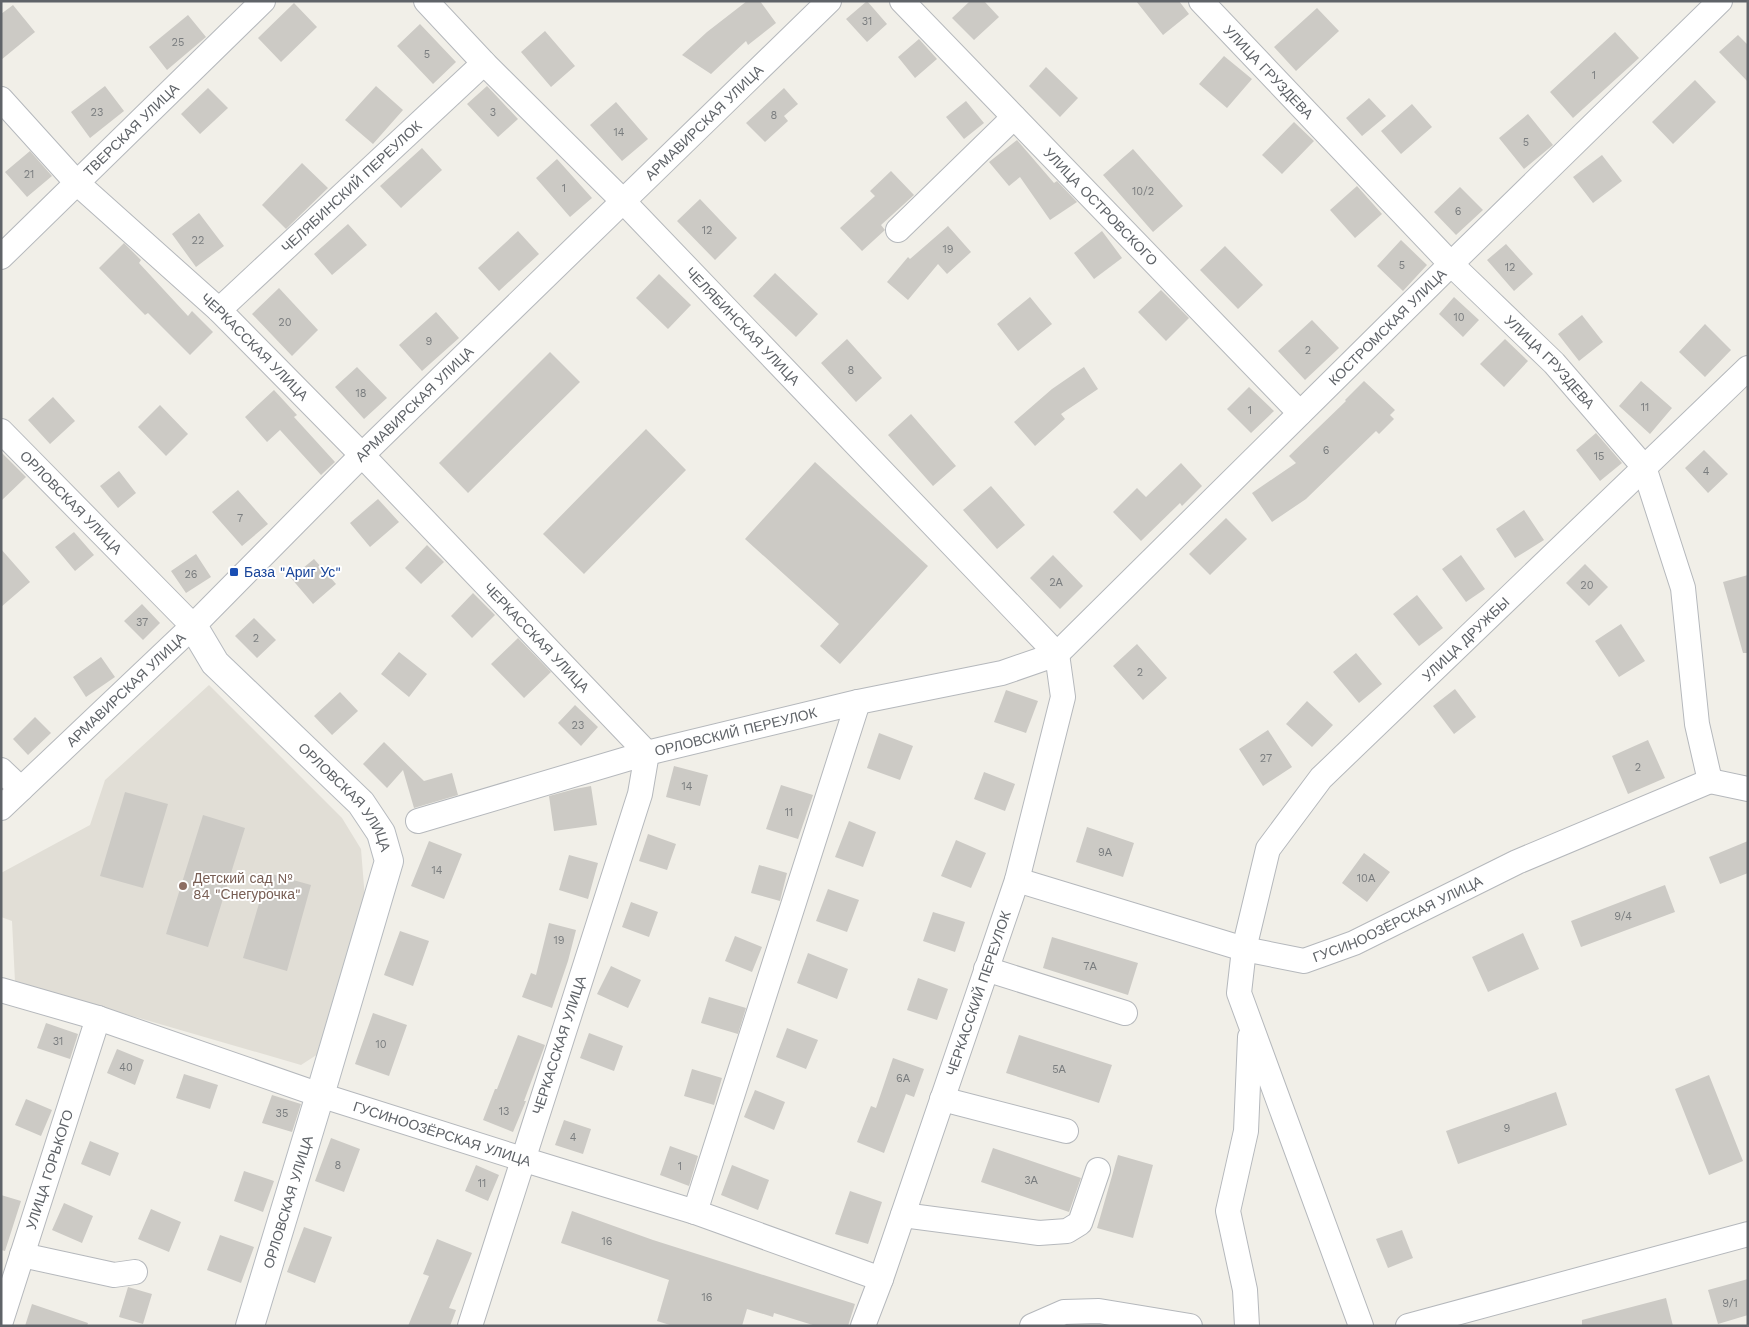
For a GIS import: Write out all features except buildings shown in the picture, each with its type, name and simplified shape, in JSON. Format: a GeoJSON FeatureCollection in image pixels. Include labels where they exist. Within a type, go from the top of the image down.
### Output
{"type":"FeatureCollection","features":[{"type":"Feature","properties":{"kind":"street","name":"ТВЕРСКАЯ УЛИЦА"},"geometry":{"type":"LineString","coordinates":[[1,257],[263,1]]}},
{"type":"Feature","properties":{"kind":"street","name":"ЧЕЛЯБИНСКАЯ УЛИЦА"},"geometry":{"type":"LineString","coordinates":[[426,1],[622,201],[1057,654]]}},
{"type":"Feature","properties":{"kind":"street","name":"АРМАВИРСКАЯ УЛИЦА"},"geometry":{"type":"LineString","coordinates":[[1,808],[193,626],[362,455],[829,1]]}},
{"type":"Feature","properties":{"kind":"street","name":"УЛИЦА ОСТРОВСКОГО"},"geometry":{"type":"LineString","coordinates":[[902,1],[1300,413]]}},
{"type":"Feature","properties":{"kind":"street","name":"УЛИЦА ГРУЗДЕВА"},"geometry":{"type":"LineString","coordinates":[[1201,1],[1451,264],[1554,363],[1644,466],[1683,588],[1697,724],[1710,781]]}},
{"type":"Feature","properties":{"kind":"street","name":"КОСТРОМСКАЯ УЛИЦА"},"geometry":{"type":"LineString","coordinates":[[1057,654],[1720,1]]}},
{"type":"Feature","properties":{"kind":"street","name":"ЧЕЛЯБИНСКИЙ ПЕРЕУЛОК"},"geometry":{"type":"LineString","coordinates":[[219,310],[484,62]]}},
{"type":"Feature","properties":{"kind":"street","name":"ЧЕРКАССКАЯ УЛИЦА"},"geometry":{"type":"LineString","coordinates":[[1,99],[77,183],[219,310],[362,455],[647,754],[640,794],[470,1326]]}},
{"type":"Feature","properties":{"kind":"street"},"geometry":{"type":"LineString","coordinates":[[898,230],[1014,117]]}},
{"type":"Feature","properties":{"kind":"street","name":"УЛИЦА ДРУЖБЫ"},"geometry":{"type":"LineString","coordinates":[[1361,1326],[1239,993],[1244,949],[1268,849],[1321,778],[1748,368]]}},
{"type":"Feature","properties":{"kind":"street","name":"ОРЛОВСКАЯ УЛИЦА"},"geometry":{"type":"LineString","coordinates":[[1,431],[193,626],[215,663],[361,803],[381,833],[389,861],[250,1326]]}},
{"type":"Feature","properties":{"kind":"street","name":"ОРЛОВСКИЙ ПЕРЕУЛОК"},"geometry":{"type":"LineString","coordinates":[[418,822],[647,754],[858,702],[1002,673],[1057,654]]}},
{"type":"Feature","properties":{"kind":"street","name":"ЧЕРКАССКИЙ ПЕРЕУЛОК"},"geometry":{"type":"LineString","coordinates":[[863,1326],[881,1279],[1017,880],[1063,697],[1057,654]]}},
{"type":"Feature","properties":{"kind":"street"},"geometry":{"type":"LineString","coordinates":[[695,1212],[858,702]]}},
{"type":"Feature","properties":{"kind":"street"},"geometry":{"type":"LineString","coordinates":[[1,770],[21,789]]}},
{"type":"Feature","properties":{"kind":"street"},"geometry":{"type":"LineString","coordinates":[[1710,781],[1748,788]]}},
{"type":"Feature","properties":{"kind":"street","name":"ГУСИНООЗЁРСКАЯ УЛИЦА"},"geometry":{"type":"LineString","coordinates":[[1017,880],[1244,949],[1304,961],[1354,943],[1517,862],[1710,781]]}},
{"type":"Feature","properties":{"kind":"street"},"geometry":{"type":"LineString","coordinates":[[986,970],[1125,1013]]}},
{"type":"Feature","properties":{"kind":"street","name":"ГУСИНООЗЁРСКАЯ УЛИЦА"},"geometry":{"type":"LineString","coordinates":[[1,990],[98,1018],[320,1095],[695,1212],[881,1279]]}},
{"type":"Feature","properties":{"kind":"street","name":"УЛИЦА ГОРЬКОГО"},"geometry":{"type":"LineString","coordinates":[[1,1321],[98,1018]]}},
{"type":"Feature","properties":{"kind":"street"},"geometry":{"type":"LineString","coordinates":[[1247,1326],[1245,1290],[1228,1211],[1246,1131],[1251,1025]]}},
{"type":"Feature","properties":{"kind":"street"},"geometry":{"type":"LineString","coordinates":[[942,1099],[1066,1131]]}},
{"type":"Feature","properties":{"kind":"street"},"geometry":{"type":"LineString","coordinates":[[903,1214],[1039,1233],[1067,1231],[1080,1224],[1098,1170]]}},
{"type":"Feature","properties":{"kind":"street"},"geometry":{"type":"LineString","coordinates":[[1408,1326],[1748,1234]]}},
{"type":"Feature","properties":{"kind":"street"},"geometry":{"type":"LineString","coordinates":[[22,1255],[114,1275],[134,1272]]}},
{"type":"Feature","properties":{"kind":"street"},"geometry":{"type":"LineString","coordinates":[[1032,1326],[1064,1312],[1098,1310],[1190,1326]]}},
{"type":"Feature","properties":{"kind":"shaded area","name":"Детский сад № 84 \"Снегурочка\""},"geometry":{"type":"Polygon","coordinates":[[[209,685],[342,818],[361,849],[365,899],[318,1054],[301,1065],[15,982],[12,921],[1,917],[1,873],[90,825],[105,780],[209,685]]]}},
{"type":"Feature","properties":{"kind":"place","name":"База \"Ариг Ус\""},"geometry":{"type":"Point","coordinates":[234,572]}},
{"type":"Feature","properties":{"kind":"place","name":"Детский сад № 84 \"Снегурочка\""},"geometry":{"type":"Point","coordinates":[183,886]}}]}
